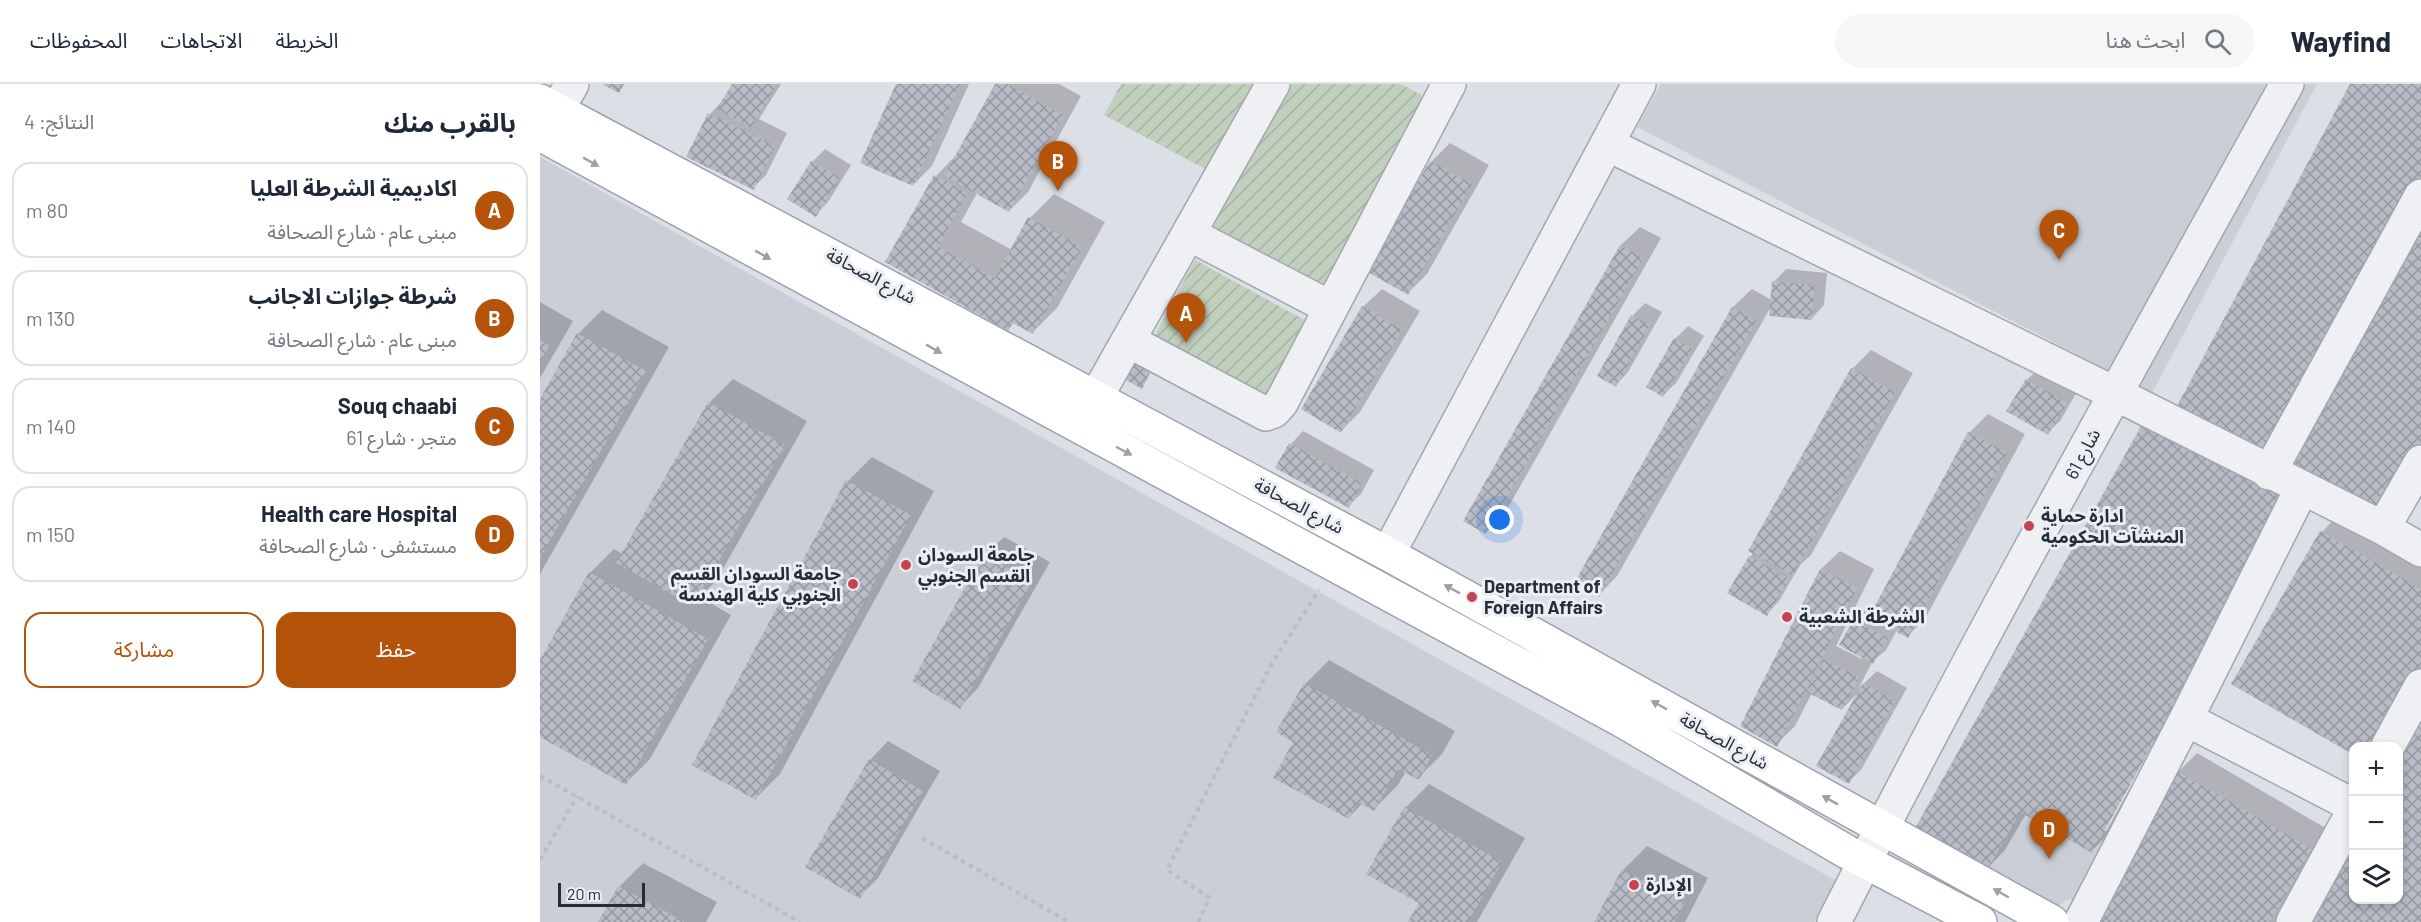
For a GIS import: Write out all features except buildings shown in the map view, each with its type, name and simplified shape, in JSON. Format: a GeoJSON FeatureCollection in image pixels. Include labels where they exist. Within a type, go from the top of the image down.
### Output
{"type":"FeatureCollection","features":[{"type":"Feature","properties":{"kind":"main road","name":"شارع الصحافة"},"geometry":{"type":"LineString","coordinates":[[552,107],[1388,554],[2052,922]]}},
{"type":"Feature","properties":{"kind":"main road","name":"شارع الصحافة"},"geometry":{"type":"LineString","coordinates":[[552,107],[1079,427],[1623,721],[1864,862],[1980,922]]}},
{"type":"Feature","properties":{"kind":"street"},"geometry":{"type":"LineString","coordinates":[[1079,427],[1273,84]]}},
{"type":"Feature","properties":{"kind":"street"},"geometry":{"type":"LineString","coordinates":[[1129,342],[1266,414],[1274,411],[1281,403],[1449,84]]}},
{"type":"Feature","properties":{"kind":"street"},"geometry":{"type":"LineString","coordinates":[[1388,554],[1639,84]]}},
{"type":"Feature","properties":{"kind":"street","name":"شارع 61"},"geometry":{"type":"LineString","coordinates":[[1834,922],[1881,829],[2286,84]]}},
{"type":"Feature","properties":{"kind":"street"},"geometry":{"type":"LineString","coordinates":[[1607,144],[2116,394],[2384,528],[2421,550]]}},
{"type":"Feature","properties":{"kind":"street"},"geometry":{"type":"LineString","coordinates":[[2270,473],[2421,196]]}},
{"type":"Feature","properties":{"kind":"street"},"geometry":{"type":"LineString","coordinates":[[1189,234],[1331,308]]}},
{"type":"Feature","properties":{"kind":"street"},"geometry":{"type":"LineString","coordinates":[[2384,528],[2421,462]]}},
{"type":"Feature","properties":{"kind":"street"},"geometry":{"type":"LineString","coordinates":[[2081,922],[2187,719],[2302,488]]}},
{"type":"Feature","properties":{"kind":"street"},"geometry":{"type":"LineString","coordinates":[[2391,742],[2421,687]]}},
{"type":"Feature","properties":{"kind":"street"},"geometry":{"type":"LineString","coordinates":[[2187,719],[2349,805]]}},
{"type":"Feature","properties":{"kind":"street"},"geometry":{"type":"LineString","coordinates":[[2293,922],[2349,817]]}},
{"type":"Feature","properties":{"kind":"path"},"geometry":{"type":"LineString","coordinates":[[1198,922],[1210,898],[1167,870],[1272,663],[1335,564]]}},
{"type":"Feature","properties":{"kind":"path"},"geometry":{"type":"LineString","coordinates":[[540,776],[800,922]]}},
{"type":"Feature","properties":{"kind":"path"},"geometry":{"type":"LineString","coordinates":[[540,860],[577,796]]}},
{"type":"Feature","properties":{"kind":"path"},"geometry":{"type":"LineString","coordinates":[[922,838],[1069,922]]}},
{"type":"Feature","properties":{"kind":"shaded area"},"geometry":{"type":"Polygon","coordinates":[[[1661,84],[2317,84],[2152,393],[1637,127],[1661,84]]]}},
{"type":"Feature","properties":{"kind":"shaded area","name":"جامعة السودان القسم الجنوبي كلية الهندسة"},"geometry":{"type":"Polygon","coordinates":[[[540,157],[1837,881],[1815,922],[540,922],[540,157]]]}},
{"type":"Feature","properties":{"kind":"shaded area"},"geometry":{"type":"Polygon","coordinates":[[[2031,791],[2118,837],[2086,899],[2066,900],[2045,918],[1979,881],[2031,791]]]}},
{"type":"Feature","properties":{"kind":"green space"},"geometry":{"type":"Polygon","coordinates":[[[1121,84],[1255,84],[1207,170],[1104,115],[1121,84]]]}},
{"type":"Feature","properties":{"kind":"green space"},"geometry":{"type":"Polygon","coordinates":[[[1291,84],[1401,84],[1432,101],[1327,294],[1211,231],[1291,84]]]}},
{"type":"Feature","properties":{"kind":"green space"},"geometry":{"type":"Polygon","coordinates":[[[1195,260],[1312,324],[1268,405],[1151,342],[1195,260]]]}},
{"type":"Feature","properties":{"kind":"place","name":"شرطة جوازات الاجانب"},"geometry":{"type":"Point","coordinates":[1058,191]}},
{"type":"Feature","properties":{"kind":"place","name":"Souq chaabi"},"geometry":{"type":"Point","coordinates":[2059,260]}},
{"type":"Feature","properties":{"kind":"place","name":"اكاديمية الشرطة العليا"},"geometry":{"type":"Point","coordinates":[1186,343]}},
{"type":"Feature","properties":{"kind":"place","name":"ادارة حماية المنشآت الحكومية"},"geometry":{"type":"Point","coordinates":[2029,526]}},
{"type":"Feature","properties":{"kind":"place","name":"جامعة السودان القسم الجنوبي"},"geometry":{"type":"Point","coordinates":[906,565]}},
{"type":"Feature","properties":{"kind":"place","name":"جامعة السودان القسم الجنوبي كلية الهندسة"},"geometry":{"type":"Point","coordinates":[853,584]}},
{"type":"Feature","properties":{"kind":"place","name":"Department of Foreign Affairs"},"geometry":{"type":"Point","coordinates":[1472,597]}},
{"type":"Feature","properties":{"kind":"place","name":"الشرطة الشعبية"},"geometry":{"type":"Point","coordinates":[1787,617]}},
{"type":"Feature","properties":{"kind":"place","name":"Health care Hospital"},"geometry":{"type":"Point","coordinates":[2049,859]}},
{"type":"Feature","properties":{"kind":"place","name":"الإدارة"},"geometry":{"type":"Point","coordinates":[1634,885]}}]}
